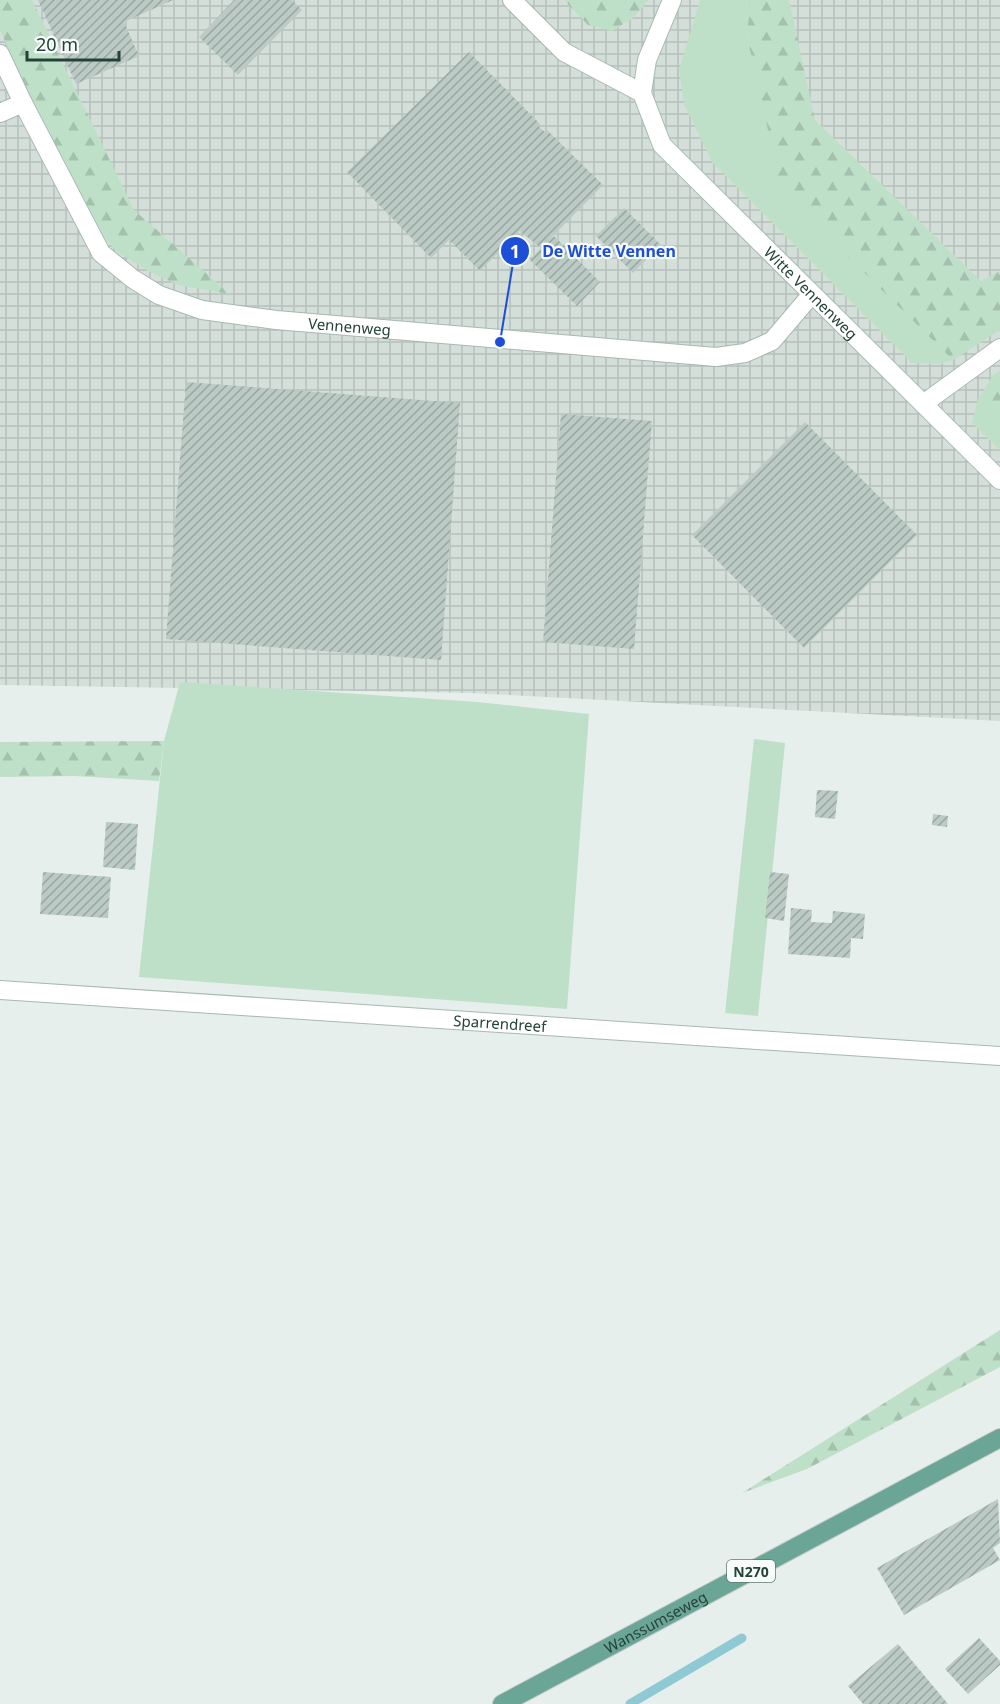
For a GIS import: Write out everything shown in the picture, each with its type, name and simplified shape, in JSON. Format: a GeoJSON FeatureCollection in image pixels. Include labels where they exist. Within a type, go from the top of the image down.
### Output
{"type":"FeatureCollection","features":[{"type":"Feature","properties":{"kind":"main road","name":"Wanssumseweg"},"geometry":{"type":"LineString","coordinates":[[502,1704],[1000,1437]]}},
{"type":"Feature","properties":{"kind":"street"},"geometry":{"type":"LineString","coordinates":[[512,0],[564,52],[642,93]]}},
{"type":"Feature","properties":{"kind":"street","name":"Witte Vennenweg"},"geometry":{"type":"LineString","coordinates":[[672,0],[646,60],[642,93],[662,145],[1000,480]]}},
{"type":"Feature","properties":{"kind":"street","name":"Vennenweg"},"geometry":{"type":"LineString","coordinates":[[0,54],[22,103],[101,253],[133,279],[159,295],[202,310],[276,320],[716,357],[745,353],[772,341],[813,294]]}},
{"type":"Feature","properties":{"kind":"street"},"geometry":{"type":"LineString","coordinates":[[0,113],[22,103]]}},
{"type":"Feature","properties":{"kind":"street"},"geometry":{"type":"LineString","coordinates":[[924,404],[1000,348]]}},
{"type":"Feature","properties":{"kind":"street","name":"Sparrendreef"},"geometry":{"type":"LineString","coordinates":[[0,990],[1000,1056]]}},
{"type":"Feature","properties":{"kind":"shaded area"},"geometry":{"type":"Polygon","coordinates":[[[0,0],[1000,0],[1000,721],[470,693],[0,685],[0,0]]]}},
{"type":"Feature","properties":{"kind":"green space"},"geometry":{"type":"Polygon","coordinates":[[[0,0],[32,0],[134,210],[230,294],[178,285],[150,272],[117,252],[95,227],[58,161],[0,30],[0,0]]]}},
{"type":"Feature","properties":{"kind":"green space"},"geometry":{"type":"Polygon","coordinates":[[[564,0],[649,0],[633,18],[612,31],[588,25],[564,0]]]}},
{"type":"Feature","properties":{"kind":"green space"},"geometry":{"type":"Polygon","coordinates":[[[700,0],[750,0],[747,38],[761,94],[822,231],[953,360],[940,364],[912,363],[712,162],[684,104],[679,70],[700,0]]]}},
{"type":"Feature","properties":{"kind":"green space"},"geometry":{"type":"Polygon","coordinates":[[[750,0],[789,0],[815,120],[981,281],[1000,271],[1000,330],[953,360],[822,231],[777,178],[761,94],[747,38],[750,0]]]}},
{"type":"Feature","properties":{"kind":"green space"},"geometry":{"type":"Polygon","coordinates":[[[1000,371],[1000,409],[983,391],[993,375],[1000,371]]]}},
{"type":"Feature","properties":{"kind":"green space"},"geometry":{"type":"Polygon","coordinates":[[[983,391],[1000,409],[1000,450],[972,423],[978,399],[983,391]]]}},
{"type":"Feature","properties":{"kind":"green space"},"geometry":{"type":"Polygon","coordinates":[[[180,682],[478,702],[589,714],[567,1009],[139,977],[164,741],[180,682]]]}},
{"type":"Feature","properties":{"kind":"green space"},"geometry":{"type":"Polygon","coordinates":[[[754,739],[785,743],[758,1016],[725,1013],[754,739]]]}},
{"type":"Feature","properties":{"kind":"green space"},"geometry":{"type":"Polygon","coordinates":[[[164,741],[159,781],[75,776],[0,777],[0,742],[164,741]]]}},
{"type":"Feature","properties":{"kind":"green space"},"geometry":{"type":"Polygon","coordinates":[[[1000,1330],[1000,1367],[807,1469],[742,1493],[1000,1330]]]}},
{"type":"Feature","properties":{"kind":"building"},"geometry":{"type":"Polygon","coordinates":[[[38,0],[173,0],[124,22],[139,56],[76,84],[38,0]]]}},
{"type":"Feature","properties":{"kind":"building"},"geometry":{"type":"Polygon","coordinates":[[[234,0],[292,0],[302,10],[238,75],[199,37],[234,0]]]}},
{"type":"Feature","properties":{"kind":"building"},"geometry":{"type":"Polygon","coordinates":[[[469,52],[540,124],[538,126],[545,132],[547,130],[603,185],[549,240],[554,236],[600,282],[577,306],[530,260],[541,248],[520,231],[480,271],[449,240],[431,258],[347,172],[469,52]]]}},
{"type":"Feature","properties":{"kind":"building"},"geometry":{"type":"Polygon","coordinates":[[[624,208],[661,245],[633,273],[596,236],[624,208]]]}},
{"type":"Feature","properties":{"kind":"building"},"geometry":{"type":"Polygon","coordinates":[[[186,382],[460,403],[441,660],[166,639],[186,382]]]}},
{"type":"Feature","properties":{"kind":"building"},"geometry":{"type":"Polygon","coordinates":[[[561,414],[652,421],[634,649],[543,642],[561,414]]]}},
{"type":"Feature","properties":{"kind":"building"},"geometry":{"type":"Polygon","coordinates":[[[805,422],[917,535],[804,648],[692,535],[805,422]]]}},
{"type":"Feature","properties":{"kind":"building"},"geometry":{"type":"Polygon","coordinates":[[[817,790],[838,791],[835,819],[815,817],[817,790]]]}},
{"type":"Feature","properties":{"kind":"building"},"geometry":{"type":"Polygon","coordinates":[[[933,814],[948,816],[947,827],[932,825],[933,814]]]}},
{"type":"Feature","properties":{"kind":"building"},"geometry":{"type":"Polygon","coordinates":[[[106,822],[138,824],[135,870],[103,867],[106,822]]]}},
{"type":"Feature","properties":{"kind":"building"},"geometry":{"type":"Polygon","coordinates":[[[43,872],[111,877],[108,918],[40,914],[43,872]]]}},
{"type":"Feature","properties":{"kind":"building"},"geometry":{"type":"Polygon","coordinates":[[[770,872],[789,874],[784,921],[765,918],[770,872]]]}},
{"type":"Feature","properties":{"kind":"building"},"geometry":{"type":"Polygon","coordinates":[[[791,908],[812,910],[811,922],[832,923],[833,911],[865,914],[863,939],[851,938],[850,958],[788,954],[791,908]]]}},
{"type":"Feature","properties":{"kind":"building"},"geometry":{"type":"Polygon","coordinates":[[[998,1499],[1000,1543],[993,1548],[1000,1560],[904,1615],[877,1568],[998,1499]]]}},
{"type":"Feature","properties":{"kind":"building"},"geometry":{"type":"Polygon","coordinates":[[[979,1638],[1000,1661],[1000,1665],[968,1694],[945,1669],[979,1638]]]}},
{"type":"Feature","properties":{"kind":"building"},"geometry":{"type":"Polygon","coordinates":[[[898,1644],[948,1704],[863,1704],[848,1686],[898,1644]]]}},
{"type":"Feature","properties":{"kind":"waterway"},"geometry":{"type":"LineString","coordinates":[[630,1704],[742,1638]]}},
{"type":"Feature","properties":{"kind":"place","name":"De Witte Vennen"},"geometry":{"type":"Point","coordinates":[500,342]}}]}
